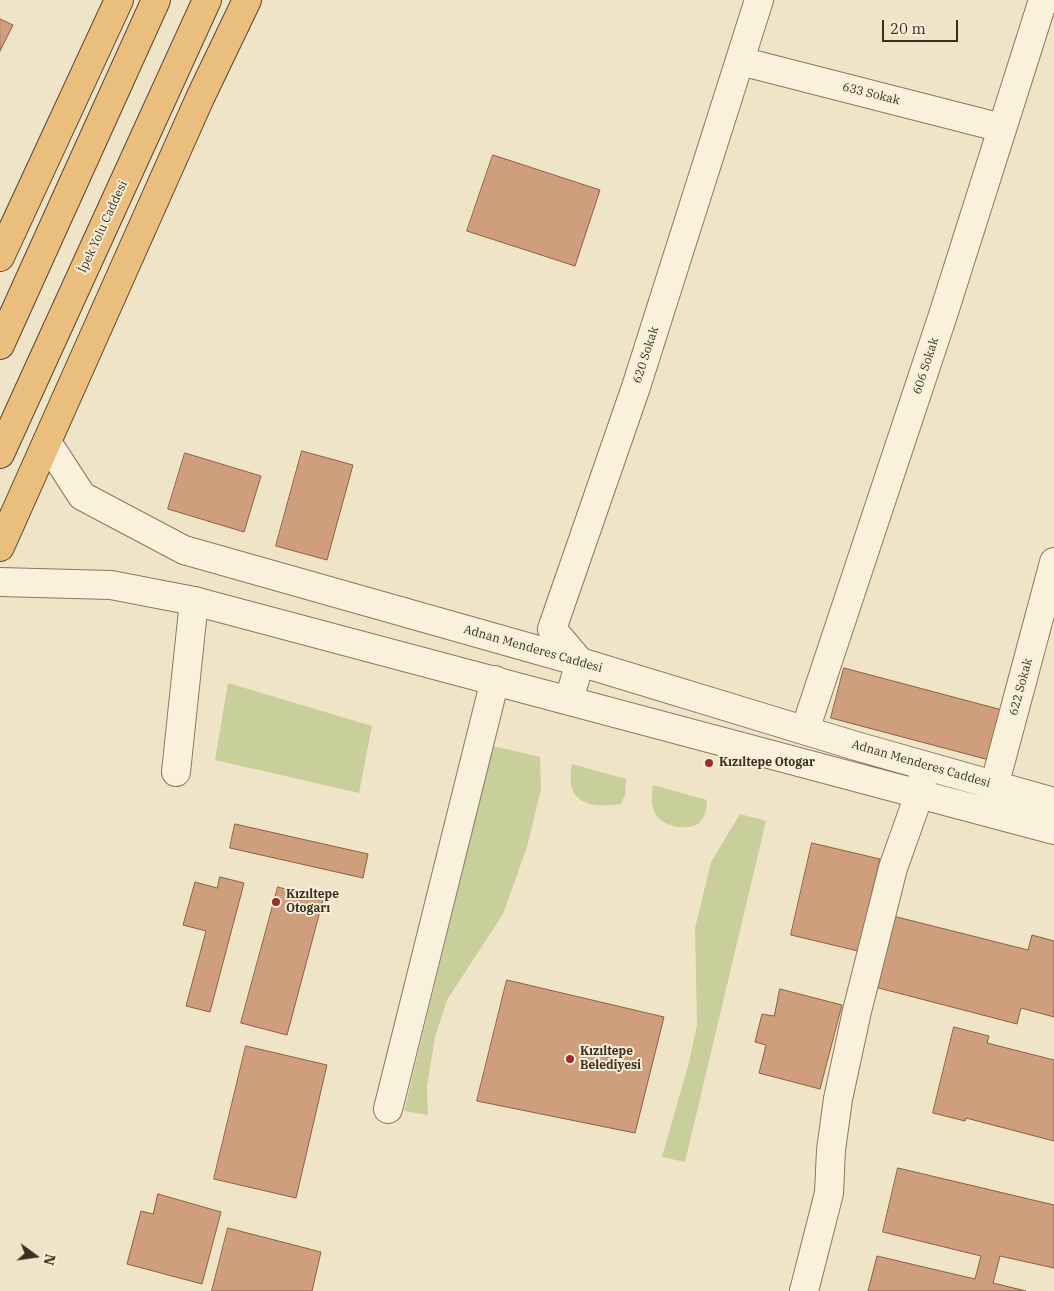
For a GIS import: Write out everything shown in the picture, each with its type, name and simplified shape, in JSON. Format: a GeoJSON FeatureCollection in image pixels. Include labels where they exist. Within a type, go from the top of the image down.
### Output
{"type":"FeatureCollection","features":[{"type":"Feature","properties":{"kind":"highway"},"geometry":{"type":"LineString","coordinates":[[0,257],[119,0]]}},
{"type":"Feature","properties":{"kind":"highway"},"geometry":{"type":"LineString","coordinates":[[0,345],[156,0]]}},
{"type":"Feature","properties":{"kind":"highway","name":"İpek Yolu Caddesi"},"geometry":{"type":"LineString","coordinates":[[0,454],[207,0]]}},
{"type":"Feature","properties":{"kind":"highway"},"geometry":{"type":"LineString","coordinates":[[0,547],[196,107],[247,0]]}},
{"type":"Feature","properties":{"kind":"street","name":"620 Sokak"},"geometry":{"type":"LineString","coordinates":[[580,662],[552,628],[636,387],[759,0]]}},
{"type":"Feature","properties":{"kind":"street","name":"606 Sokak"},"geometry":{"type":"LineString","coordinates":[[805,730],[943,315],[1043,0]]}},
{"type":"Feature","properties":{"kind":"street","name":"633 Sokak"},"geometry":{"type":"LineString","coordinates":[[740,61],[1002,128]]}},
{"type":"Feature","properties":{"kind":"street","name":"Adnan Menderes Caddesi"},"geometry":{"type":"LineString","coordinates":[[48,442],[82,496],[184,550],[580,662],[1054,802]]}},
{"type":"Feature","properties":{"kind":"street","name":"622 Sokak"},"geometry":{"type":"LineString","coordinates":[[987,812],[996,785],[1054,562]]}},
{"type":"Feature","properties":{"kind":"street"},"geometry":{"type":"LineString","coordinates":[[0,582],[111,585],[194,600],[1054,830]]}},
{"type":"Feature","properties":{"kind":"street"},"geometry":{"type":"LineString","coordinates":[[176,772],[194,600]]}},
{"type":"Feature","properties":{"kind":"street"},"geometry":{"type":"LineString","coordinates":[[569,700],[580,662]]}},
{"type":"Feature","properties":{"kind":"street"},"geometry":{"type":"LineString","coordinates":[[388,1109],[495,680]]}},
{"type":"Feature","properties":{"kind":"street"},"geometry":{"type":"LineString","coordinates":[[804,1291],[829,1193],[831,1150],[838,1100],[857,1011],[893,868],[919,795],[925,764]]}},
{"type":"Feature","properties":{"kind":"green space"},"geometry":{"type":"Polygon","coordinates":[[[228,683],[372,726],[359,793],[215,760],[228,683]]]}},
{"type":"Feature","properties":{"kind":"green space"},"geometry":{"type":"Polygon","coordinates":[[[493,746],[540,757],[541,789],[527,847],[503,914],[447,1000],[435,1037],[427,1086],[428,1115],[404,1111],[493,746]]]}},
{"type":"Feature","properties":{"kind":"green space"},"geometry":{"type":"Polygon","coordinates":[[[572,764],[626,779],[625,795],[621,804],[589,804],[582,800],[576,795],[572,787],[570,777],[572,764]]]}},
{"type":"Feature","properties":{"kind":"green space"},"geometry":{"type":"Polygon","coordinates":[[[653,785],[707,800],[701,822],[689,827],[679,827],[664,822],[655,814],[653,808],[653,785]]]}},
{"type":"Feature","properties":{"kind":"green space"},"geometry":{"type":"Polygon","coordinates":[[[740,814],[766,821],[685,1162],[662,1157],[689,1062],[697,1025],[695,928],[711,862],[740,814]]]}},
{"type":"Feature","properties":{"kind":"building"},"geometry":{"type":"Polygon","coordinates":[[[0,19],[13,25],[0,51],[0,19]]]}},
{"type":"Feature","properties":{"kind":"building"},"geometry":{"type":"Polygon","coordinates":[[[493,155],[600,190],[575,266],[467,231],[493,155]]]}},
{"type":"Feature","properties":{"kind":"building"},"geometry":{"type":"Polygon","coordinates":[[[302,451],[353,465],[327,560],[276,546],[302,451]]]}},
{"type":"Feature","properties":{"kind":"building"},"geometry":{"type":"Polygon","coordinates":[[[185,453],[261,476],[244,532],[168,509],[185,453]]]}},
{"type":"Feature","properties":{"kind":"building"},"geometry":{"type":"Polygon","coordinates":[[[844,668],[1006,711],[993,761],[831,718],[844,668]]]}},
{"type":"Feature","properties":{"kind":"building"},"geometry":{"type":"Polygon","coordinates":[[[235,824],[368,854],[363,878],[230,848],[235,824]]]}},
{"type":"Feature","properties":{"kind":"building"},"geometry":{"type":"Polygon","coordinates":[[[812,843],[880,859],[858,951],[791,935],[812,843]]]}},
{"type":"Feature","properties":{"kind":"building"},"geometry":{"type":"Polygon","coordinates":[[[220,877],[244,883],[210,1012],[186,1006],[206,931],[183,925],[195,882],[217,888],[220,877]]]}},
{"type":"Feature","properties":{"kind":"building"},"geometry":{"type":"Polygon","coordinates":[[[278,887],[323,900],[287,1035],[241,1023],[278,887]]]}},
{"type":"Feature","properties":{"kind":"building"},"geometry":{"type":"Polygon","coordinates":[[[889,915],[1028,950],[1032,935],[1054,941],[1054,1017],[1021,1008],[1017,1024],[871,986],[889,915]]]}},
{"type":"Feature","properties":{"kind":"building","name":"Kızıltepe Belediyesi"},"geometry":{"type":"Polygon","coordinates":[[[507,980],[664,1017],[635,1133],[477,1101],[507,980]]]}},
{"type":"Feature","properties":{"kind":"building"},"geometry":{"type":"Polygon","coordinates":[[[780,989],[842,1005],[820,1089],[759,1073],[766,1045],[755,1042],[762,1014],[774,1016],[780,989]]]}},
{"type":"Feature","properties":{"kind":"building"},"geometry":{"type":"Polygon","coordinates":[[[954,1027],[989,1036],[987,1043],[1054,1060],[1054,1141],[966,1118],[965,1121],[933,1113],[954,1027]]]}},
{"type":"Feature","properties":{"kind":"building"},"geometry":{"type":"Polygon","coordinates":[[[246,1046],[327,1065],[296,1198],[214,1179],[246,1046]]]}},
{"type":"Feature","properties":{"kind":"building"},"geometry":{"type":"Polygon","coordinates":[[[898,1168],[1054,1205],[1054,1268],[1000,1256],[993,1283],[1026,1291],[868,1291],[877,1256],[975,1279],[981,1256],[883,1232],[898,1168]]]}},
{"type":"Feature","properties":{"kind":"building"},"geometry":{"type":"Polygon","coordinates":[[[158,1194],[221,1212],[202,1284],[127,1264],[141,1211],[153,1214],[158,1194]]]}},
{"type":"Feature","properties":{"kind":"building"},"geometry":{"type":"Polygon","coordinates":[[[228,1228],[321,1252],[312,1291],[212,1291],[228,1228]]]}},
{"type":"Feature","properties":{"kind":"place","name":"Kızıltepe Otogar"},"geometry":{"type":"Point","coordinates":[709,763]}},
{"type":"Feature","properties":{"kind":"place","name":"Kızıltepe Otogarı"},"geometry":{"type":"Point","coordinates":[276,902]}},
{"type":"Feature","properties":{"kind":"place","name":"Kızıltepe Belediyesi"},"geometry":{"type":"Point","coordinates":[570,1059]}}]}
